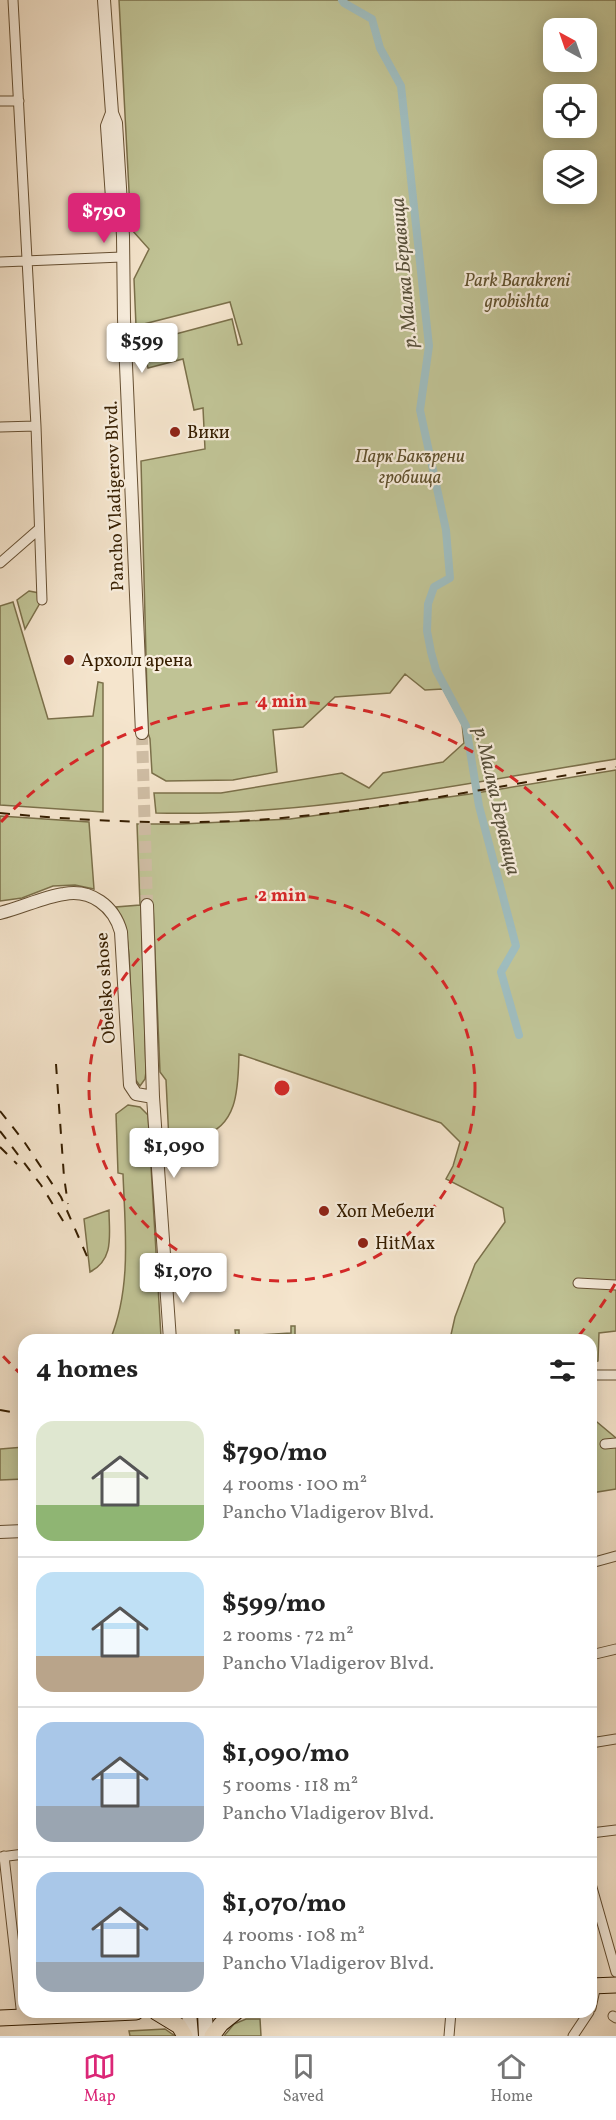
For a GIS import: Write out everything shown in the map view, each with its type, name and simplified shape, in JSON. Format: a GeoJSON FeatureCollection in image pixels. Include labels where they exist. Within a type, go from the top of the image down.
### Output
{"type":"FeatureCollection","features":[{"type":"Feature","properties":{"kind":"main road"},"geometry":{"type":"LineString","coordinates":[[597,1985],[616,1985]]}},
{"type":"Feature","properties":{"kind":"main road"},"geometry":{"type":"LineString","coordinates":[[0,2018],[18,2017]]}},
{"type":"Feature","properties":{"kind":"main road"},"geometry":{"type":"LineString","coordinates":[[167,2018],[176,2023],[185,2036]]}},
{"type":"Feature","properties":{"kind":"main road"},"geometry":{"type":"LineString","coordinates":[[190,2018],[191,2036]]}},
{"type":"Feature","properties":{"kind":"main road"},"geometry":{"type":"LineString","coordinates":[[205,2018],[206,2036]]}},
{"type":"Feature","properties":{"kind":"main road"},"geometry":{"type":"LineString","coordinates":[[212,2036],[228,2018]]}},
{"type":"Feature","properties":{"kind":"street"},"geometry":{"type":"LineString","coordinates":[[13,0],[36,426],[42,600]]}},
{"type":"Feature","properties":{"kind":"street","name":"Pancho Vladigerov Blvd."},"geometry":{"type":"LineString","coordinates":[[104,0],[112,113],[116,123],[123,236],[141,733]]}},
{"type":"Feature","properties":{"kind":"street"},"geometry":{"type":"LineString","coordinates":[[0,101],[19,101]]}},
{"type":"Feature","properties":{"kind":"street"},"geometry":{"type":"LineString","coordinates":[[0,262],[122,257]]}},
{"type":"Feature","properties":{"kind":"street"},"geometry":{"type":"LineString","coordinates":[[0,427],[36,426]]}},
{"type":"Feature","properties":{"kind":"street"},"geometry":{"type":"LineString","coordinates":[[0,563],[39,529]]}},
{"type":"Feature","properties":{"kind":"street","name":"Obelsko shose"},"geometry":{"type":"LineString","coordinates":[[0,913],[63,894],[74,893],[98,899],[114,913],[121,932],[130,1085],[136,1094],[153,1097]]}},
{"type":"Feature","properties":{"kind":"street"},"geometry":{"type":"LineString","coordinates":[[147,905],[153,1097],[170,1334]]}},
{"type":"Feature","properties":{"kind":"street"},"geometry":{"type":"LineString","coordinates":[[578,1283],[616,1285]]}},
{"type":"Feature","properties":{"kind":"street"},"geometry":{"type":"LineString","coordinates":[[597,1375],[616,1375]]}},
{"type":"Feature","properties":{"kind":"street"},"geometry":{"type":"LineString","coordinates":[[605,1444],[616,1443]]}},
{"type":"Feature","properties":{"kind":"street"},"geometry":{"type":"LineString","coordinates":[[0,1532],[18,1531]]}},
{"type":"Feature","properties":{"kind":"street"},"geometry":{"type":"LineString","coordinates":[[597,1561],[616,1556]]}},
{"type":"Feature","properties":{"kind":"street"},"geometry":{"type":"LineString","coordinates":[[597,1654],[616,1649]]}},
{"type":"Feature","properties":{"kind":"street"},"geometry":{"type":"LineString","coordinates":[[597,1742],[616,1739]]}},
{"type":"Feature","properties":{"kind":"street"},"geometry":{"type":"LineString","coordinates":[[597,1832],[616,1830]]}},
{"type":"Feature","properties":{"kind":"street"},"geometry":{"type":"LineString","coordinates":[[18,1855],[2,1857],[18,1985]]}},
{"type":"Feature","properties":{"kind":"street"},"geometry":{"type":"LineString","coordinates":[[597,1906],[616,1974],[616,1985]]}},
{"type":"Feature","properties":{"kind":"street"},"geometry":{"type":"LineString","coordinates":[[449,2036],[450,2018]]}},
{"type":"Feature","properties":{"kind":"street"},"geometry":{"type":"LineString","coordinates":[[573,2036],[585,2018]]}},
{"type":"Feature","properties":{"kind":"green space","name":"Парк Бакърени гробища"},"geometry":{"type":"Polygon","coordinates":[[[119,0],[616,0],[616,759],[445,788],[330,804],[214,813],[156,813],[154,793],[221,793],[342,773],[369,788],[383,773],[443,762],[464,743],[462,724],[443,689],[425,690],[405,674],[390,693],[335,697],[303,727],[273,730],[277,772],[233,780],[166,781],[152,773],[148,733],[141,461],[205,449],[203,408],[194,410],[183,359],[148,368],[142,343],[232,319],[238,345],[242,344],[230,302],[136,326],[134,279],[149,249],[131,229],[119,0]]]}},
{"type":"Feature","properties":{"kind":"green space"},"geometry":{"type":"Polygon","coordinates":[[[29,591],[39,593],[40,603],[25,629],[17,600],[29,591]]]}},
{"type":"Feature","properties":{"kind":"green space"},"geometry":{"type":"Polygon","coordinates":[[[13,602],[48,719],[93,716],[98,682],[103,683],[103,812],[0,805],[0,606],[13,602]]]}},
{"type":"Feature","properties":{"kind":"green space"},"geometry":{"type":"Polygon","coordinates":[[[616,770],[616,1331],[599,1333],[597,1361],[597,1334],[451,1334],[455,1317],[475,1264],[505,1222],[503,1208],[446,1179],[453,1166],[460,1142],[441,1123],[239,1054],[237,1091],[234,1103],[223,1124],[214,1131],[201,1136],[169,1141],[166,1080],[160,1072],[153,905],[141,906],[146,1072],[145,1079],[140,1086],[135,1079],[129,955],[126,928],[116,907],[140,905],[137,824],[290,819],[470,794],[616,770]]]}},
{"type":"Feature","properties":{"kind":"green space"},"geometry":{"type":"Polygon","coordinates":[[[0,816],[89,822],[94,889],[75,885],[53,886],[22,898],[0,901],[0,816]]]}},
{"type":"Feature","properties":{"kind":"green space"},"geometry":{"type":"Polygon","coordinates":[[[128,1105],[140,1107],[148,1115],[161,1334],[112,1334],[122,1300],[126,1237],[123,1174],[118,1173],[116,1114],[128,1105]]]}},
{"type":"Feature","properties":{"kind":"green space"},"geometry":{"type":"Polygon","coordinates":[[[109,1210],[110,1237],[107,1253],[98,1267],[90,1272],[84,1219],[109,1210]]]}},
{"type":"Feature","properties":{"kind":"green space"},"geometry":{"type":"Polygon","coordinates":[[[291,1326],[295,1326],[295,1334],[274,1334],[291,1333],[291,1326]]]}},
{"type":"Feature","properties":{"kind":"green space"},"geometry":{"type":"Polygon","coordinates":[[[597,1422],[616,1438],[616,1489],[597,1492],[597,1422]]]}},
{"type":"Feature","properties":{"kind":"green space"},"geometry":{"type":"Polygon","coordinates":[[[18,1448],[18,1479],[0,1480],[0,1449],[18,1448]]]}},
{"type":"Feature","properties":{"kind":"green space"},"geometry":{"type":"Polygon","coordinates":[[[246,2019],[260,2019],[261,2036],[224,2036],[234,2024],[246,2019]]]}},
{"type":"Feature","properties":{"kind":"green space"},"geometry":{"type":"Polygon","coordinates":[[[165,2029],[175,2036],[130,2036],[129,2031],[165,2029]]]}},
{"type":"Feature","properties":{"kind":"waterway","name":"р. Малка Беравица"},"geometry":{"type":"LineString","coordinates":[[342,0],[372,19],[380,48],[401,86],[429,346],[420,410],[446,530],[450,578],[434,587],[428,604],[427,631],[436,670],[466,726],[479,806],[516,946],[501,972],[519,1035]]}},
{"type":"Feature","properties":{"kind":"tunnel"},"geometry":{"type":"LineString","coordinates":[[142,733],[147,905]]}},
{"type":"Feature","properties":{"kind":"railway"},"geometry":{"type":"LineString","coordinates":[[0,813],[128,821],[255,820],[391,805],[616,767]]}},
{"type":"Feature","properties":{"kind":"railway"},"geometry":{"type":"LineString","coordinates":[[56,1064],[68,1204]]}},
{"type":"Feature","properties":{"kind":"railway"},"geometry":{"type":"LineString","coordinates":[[0,1111],[23,1140],[61,1197],[90,1263]]}},
{"type":"Feature","properties":{"kind":"railway"},"geometry":{"type":"LineString","coordinates":[[0,1131],[41,1185],[65,1224]]}},
{"type":"Feature","properties":{"kind":"railway"},"geometry":{"type":"LineString","coordinates":[[0,1147],[17,1164]]}},
{"type":"Feature","properties":{"kind":"railway"},"geometry":{"type":"LineString","coordinates":[[0,1410],[18,1413]]}},
{"type":"Feature","properties":{"kind":"place","name":"Вики"},"geometry":{"type":"Point","coordinates":[175,432]}},
{"type":"Feature","properties":{"kind":"place","name":"Архолл арена"},"geometry":{"type":"Point","coordinates":[69,660]}},
{"type":"Feature","properties":{"kind":"place","name":"Хоп Мебели"},"geometry":{"type":"Point","coordinates":[324,1211]}},
{"type":"Feature","properties":{"kind":"place","name":"HitMax"},"geometry":{"type":"Point","coordinates":[363,1243]}},
{"type":"Feature","properties":{"kind":"park label","name":"Park Barakreni grobishta"},"geometry":{"type":"Point","coordinates":[517,290]}}]}
